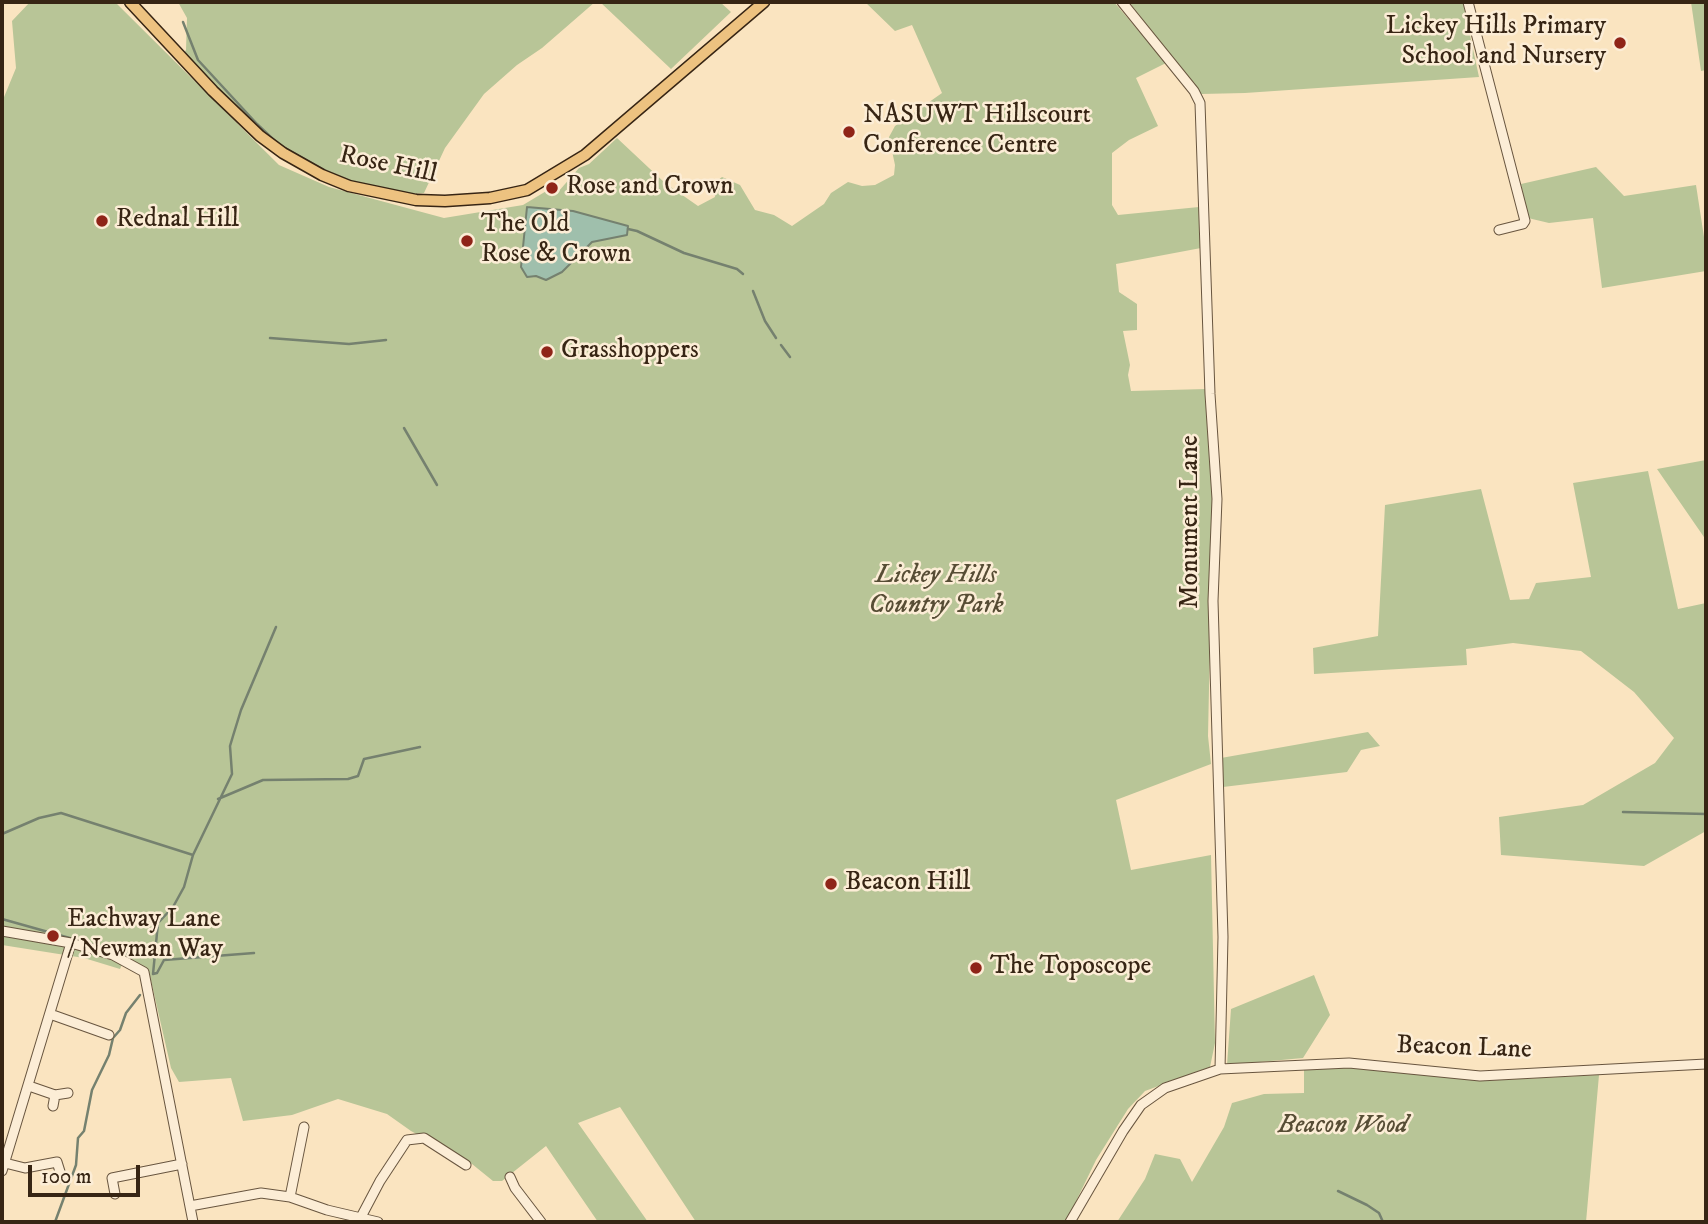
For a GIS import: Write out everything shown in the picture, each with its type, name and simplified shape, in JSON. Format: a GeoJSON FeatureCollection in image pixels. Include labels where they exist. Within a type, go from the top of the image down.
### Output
{"type":"FeatureCollection","features":[{"type":"Feature","properties":{"kind":"main road","name":"Rose Hill"},"geometry":{"type":"LineString","coordinates":[[130,2],[213,91],[260,136],[283,153],[322,175],[349,186],[416,200],[445,201],[490,198],[527,190],[585,155],[764,2]]}},
{"type":"Feature","properties":{"kind":"street","name":"Monument Lane"},"geometry":{"type":"LineString","coordinates":[[1122,2],[1194,91],[1200,103],[1210,394],[1217,499],[1213,601],[1223,937],[1220,1069]]}},
{"type":"Feature","properties":{"kind":"street"},"geometry":{"type":"LineString","coordinates":[[1468,2],[1525,221],[1523,224],[1499,230]]}},
{"type":"Feature","properties":{"kind":"street"},"geometry":{"type":"LineString","coordinates":[[2,931],[71,943],[113,956],[144,972],[193,1222]]}},
{"type":"Feature","properties":{"kind":"street"},"geometry":{"type":"LineString","coordinates":[[62,1178],[57,1162],[24,1168],[4,1167],[71,943]]}},
{"type":"Feature","properties":{"kind":"street"},"geometry":{"type":"LineString","coordinates":[[50,1014],[109,1035]]}},
{"type":"Feature","properties":{"kind":"street","name":"Beacon Lane"},"geometry":{"type":"LineString","coordinates":[[1220,1069],[1349,1063],[1480,1076],[1706,1064]]}},
{"type":"Feature","properties":{"kind":"street"},"geometry":{"type":"LineString","coordinates":[[1070,1222],[1141,1105],[1165,1088],[1220,1069]]}},
{"type":"Feature","properties":{"kind":"street"},"geometry":{"type":"LineString","coordinates":[[29,1086],[55,1095],[68,1093]]}},
{"type":"Feature","properties":{"kind":"street"},"geometry":{"type":"LineString","coordinates":[[53,1106],[55,1095]]}},
{"type":"Feature","properties":{"kind":"street"},"geometry":{"type":"LineString","coordinates":[[290,1197],[304,1127]]}},
{"type":"Feature","properties":{"kind":"street"},"geometry":{"type":"LineString","coordinates":[[361,1217],[380,1181],[407,1140],[424,1138],[466,1164]]}},
{"type":"Feature","properties":{"kind":"street"},"geometry":{"type":"LineString","coordinates":[[115,1194],[112,1178],[182,1164]]}},
{"type":"Feature","properties":{"kind":"street"},"geometry":{"type":"LineString","coordinates":[[510,1177],[534,1218],[541,1222]]}},
{"type":"Feature","properties":{"kind":"street"},"geometry":{"type":"LineString","coordinates":[[190,1206],[261,1193],[290,1197],[327,1210],[378,1222]]}},
{"type":"Feature","properties":{"kind":"green space","name":"Lickey Hills Country Park"},"geometry":{"type":"Polygon","coordinates":[[[30,2],[115,2],[279,165],[329,187],[444,218],[523,205],[548,190],[558,192],[579,168],[589,164],[617,138],[665,183],[698,206],[715,197],[714,183],[722,177],[740,185],[755,210],[774,215],[792,226],[824,204],[831,193],[848,182],[862,186],[875,185],[894,175],[895,165],[889,137],[895,126],[942,93],[912,25],[895,31],[865,2],[1114,2],[1166,63],[1136,78],[1158,126],[1129,140],[1112,153],[1112,205],[1118,215],[1199,207],[1201,248],[1116,264],[1119,292],[1137,304],[1137,330],[1123,331],[1130,365],[1128,375],[1131,391],[1206,389],[1213,496],[1208,736],[1211,764],[1116,800],[1131,870],[1211,855],[1215,1043],[1210,1067],[1145,1091],[1128,1109],[1096,1160],[1066,1222],[696,1222],[620,1107],[578,1123],[648,1222],[598,1222],[546,1146],[502,1181],[493,1181],[472,1164],[411,1131],[387,1114],[338,1099],[292,1115],[243,1121],[231,1078],[179,1082],[171,1068],[149,972],[125,957],[120,969],[84,958],[2,945],[2,102],[16,68],[12,21],[30,2]]]}},
{"type":"Feature","properties":{"kind":"green space"},"geometry":{"type":"Polygon","coordinates":[[[178,2],[595,2],[484,94],[445,148],[424,193],[412,194],[351,184],[321,171],[282,149],[243,117],[183,54],[186,50],[187,18],[178,2]]]}},
{"type":"Feature","properties":{"kind":"green space"},"geometry":{"type":"Polygon","coordinates":[[[600,2],[720,2],[731,12],[671,69],[600,2]]]}},
{"type":"Feature","properties":{"kind":"green space"},"geometry":{"type":"Polygon","coordinates":[[[1129,2],[1463,2],[1479,77],[1201,94],[1129,2]]]}},
{"type":"Feature","properties":{"kind":"green space"},"geometry":{"type":"Polygon","coordinates":[[[1691,2],[1706,2],[1706,70],[1701,71],[1691,2]]]}},
{"type":"Feature","properties":{"kind":"green space"},"geometry":{"type":"Polygon","coordinates":[[[1596,167],[1624,196],[1696,185],[1706,250],[1706,271],[1602,288],[1593,218],[1549,223],[1528,218],[1521,184],[1596,167]]]}},
{"type":"Feature","properties":{"kind":"green space"},"geometry":{"type":"Polygon","coordinates":[[[1706,460],[1706,540],[1657,469],[1706,460]]]}},
{"type":"Feature","properties":{"kind":"green space"},"geometry":{"type":"Polygon","coordinates":[[[1648,471],[1678,609],[1706,603],[1706,831],[1644,866],[1501,855],[1499,817],[1583,805],[1655,763],[1674,738],[1634,692],[1581,651],[1513,643],[1466,649],[1467,665],[1314,674],[1313,648],[1378,636],[1385,505],[1481,489],[1510,600],[1529,599],[1536,583],[1591,577],[1573,483],[1648,471]]]}},
{"type":"Feature","properties":{"kind":"green space"},"geometry":{"type":"Polygon","coordinates":[[[1368,732],[1380,746],[1361,750],[1347,772],[1223,787],[1221,758],[1368,732]]]}},
{"type":"Feature","properties":{"kind":"green space"},"geometry":{"type":"Polygon","coordinates":[[[1314,975],[1330,1015],[1303,1058],[1227,1065],[1231,1009],[1314,975]]]}},
{"type":"Feature","properties":{"kind":"green space","name":"Beacon Wood"},"geometry":{"type":"Polygon","coordinates":[[[1353,1067],[1481,1081],[1599,1075],[1586,1222],[1117,1222],[1145,1179],[1155,1154],[1180,1159],[1192,1182],[1224,1127],[1232,1103],[1264,1094],[1304,1093],[1304,1069],[1353,1067]]]}},
{"type":"Feature","properties":{"kind":"shaded area"},"geometry":{"type":"Polygon","coordinates":[[[527,207],[573,211],[628,226],[627,235],[592,242],[562,272],[546,280],[536,276],[527,277],[521,267],[527,207]]]}},
{"type":"Feature","properties":{"kind":"waterway"},"geometry":{"type":"LineString","coordinates":[[183,22],[198,60],[275,141]]}},
{"type":"Feature","properties":{"kind":"waterway"},"geometry":{"type":"LineString","coordinates":[[283,147],[326,171]]}},
{"type":"Feature","properties":{"kind":"waterway"},"geometry":{"type":"LineString","coordinates":[[628,229],[684,253],[737,269],[743,274]]}},
{"type":"Feature","properties":{"kind":"waterway"},"geometry":{"type":"LineString","coordinates":[[753,291],[765,321],[776,338]]}},
{"type":"Feature","properties":{"kind":"waterway"},"geometry":{"type":"LineString","coordinates":[[270,338],[349,344],[386,340]]}},
{"type":"Feature","properties":{"kind":"waterway"},"geometry":{"type":"LineString","coordinates":[[781,345],[790,357]]}},
{"type":"Feature","properties":{"kind":"waterway"},"geometry":{"type":"LineString","coordinates":[[404,428],[437,485]]}},
{"type":"Feature","properties":{"kind":"waterway"},"geometry":{"type":"LineString","coordinates":[[153,974],[158,923],[173,907],[184,887],[193,855],[232,774],[230,746],[241,710],[276,627]]}},
{"type":"Feature","properties":{"kind":"waterway"},"geometry":{"type":"LineString","coordinates":[[218,799],[263,780],[348,779],[358,776],[364,759],[420,747]]}},
{"type":"Feature","properties":{"kind":"waterway"},"geometry":{"type":"LineString","coordinates":[[1623,812],[1706,814]]}},
{"type":"Feature","properties":{"kind":"waterway"},"geometry":{"type":"LineString","coordinates":[[2,834],[39,818],[61,813],[193,855]]}},
{"type":"Feature","properties":{"kind":"waterway"},"geometry":{"type":"LineString","coordinates":[[2,919],[123,953],[154,957]]}},
{"type":"Feature","properties":{"kind":"waterway"},"geometry":{"type":"LineString","coordinates":[[153,974],[157,973],[164,960],[254,953]]}},
{"type":"Feature","properties":{"kind":"waterway"},"geometry":{"type":"LineString","coordinates":[[55,1222],[76,1165],[78,1138],[84,1131],[92,1090],[109,1055],[113,1038],[120,1030],[126,1013],[140,995]]}},
{"type":"Feature","properties":{"kind":"waterway"},"geometry":{"type":"LineString","coordinates":[[1338,1191],[1379,1213],[1383,1222]]}},
{"type":"Feature","properties":{"kind":"place","name":"Lickey Hills Primary School and Nursery"},"geometry":{"type":"Point","coordinates":[1620,43]}},
{"type":"Feature","properties":{"kind":"place","name":"NASUWT Hillscourt Conference Centre"},"geometry":{"type":"Point","coordinates":[849,132]}},
{"type":"Feature","properties":{"kind":"place","name":"Rose and Crown"},"geometry":{"type":"Point","coordinates":[552,188]}},
{"type":"Feature","properties":{"kind":"place","name":"Rednal Hill"},"geometry":{"type":"Point","coordinates":[102,221]}},
{"type":"Feature","properties":{"kind":"place","name":"The Old Rose & Crown"},"geometry":{"type":"Point","coordinates":[467,241]}},
{"type":"Feature","properties":{"kind":"place","name":"Grasshoppers"},"geometry":{"type":"Point","coordinates":[547,352]}},
{"type":"Feature","properties":{"kind":"place","name":"Beacon Hill"},"geometry":{"type":"Point","coordinates":[831,884]}},
{"type":"Feature","properties":{"kind":"place","name":"Eachway Lane / Newman Way"},"geometry":{"type":"Point","coordinates":[53,936]}},
{"type":"Feature","properties":{"kind":"place","name":"The Toposcope"},"geometry":{"type":"Point","coordinates":[976,968]}}]}
